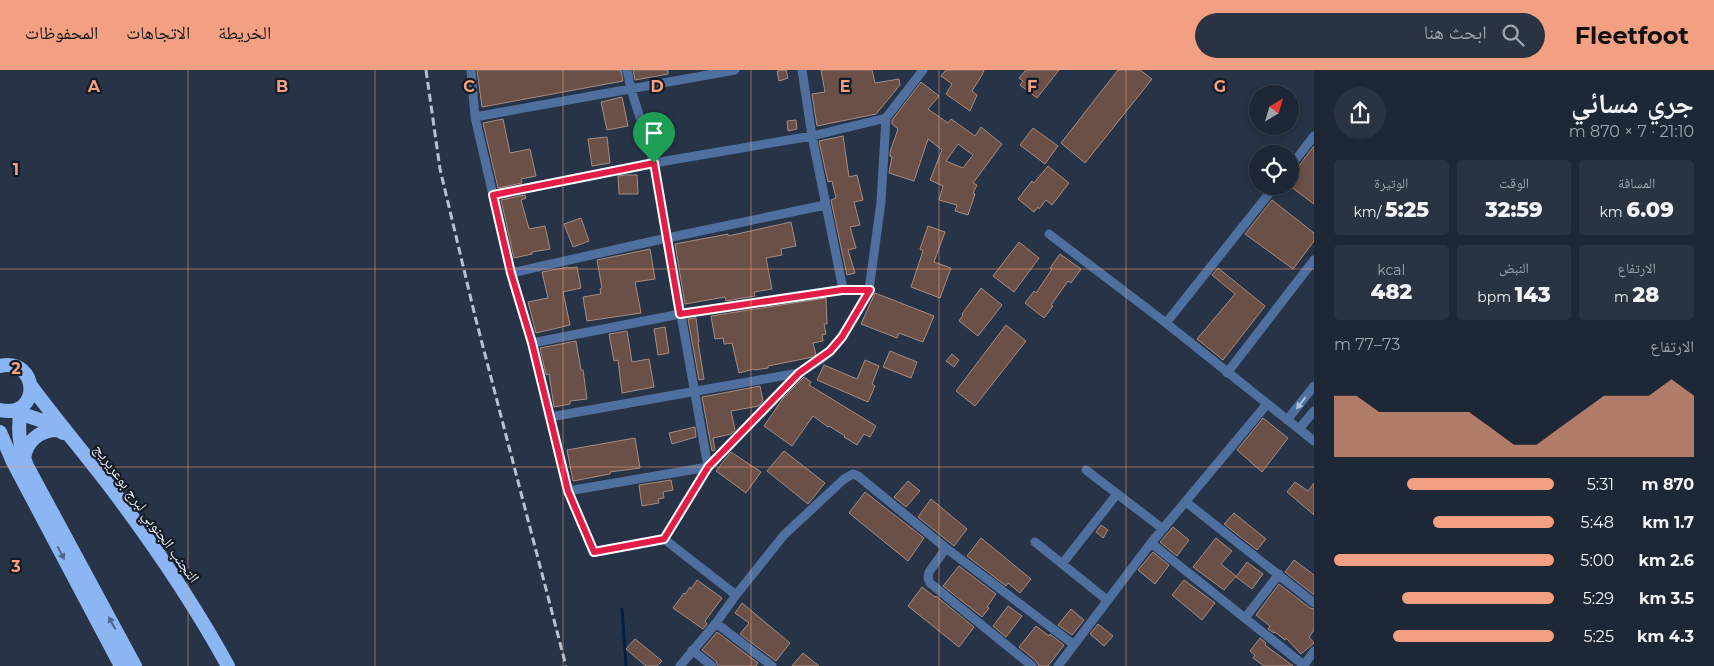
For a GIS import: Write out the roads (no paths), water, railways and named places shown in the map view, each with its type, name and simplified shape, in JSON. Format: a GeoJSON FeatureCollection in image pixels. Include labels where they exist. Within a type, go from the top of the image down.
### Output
{"type":"FeatureCollection","features":[{"type":"Feature","properties":{"kind":"highway","name":"التجنب الجنوبي لبرج بوعريريج"},"geometry":{"type":"LineString","coordinates":[[1,366],[9,365],[21,369],[31,386],[111,488],[173,574],[228,666]]}},
{"type":"Feature","properties":{"kind":"highway"},"geometry":{"type":"LineString","coordinates":[[14,411],[29,398],[31,386]]}},
{"type":"Feature","properties":{"kind":"highway"},"geometry":{"type":"LineString","coordinates":[[14,411],[40,420],[74,441]]}},
{"type":"Feature","properties":{"kind":"highway"},"geometry":{"type":"LineString","coordinates":[[14,411],[24,458],[41,494],[136,666]]}},
{"type":"Feature","properties":{"kind":"highway"},"geometry":{"type":"LineString","coordinates":[[24,458],[28,445],[38,435],[58,430]]}},
{"type":"Feature","properties":{"kind":"highway"},"geometry":{"type":"LineString","coordinates":[[0,432],[12,462],[121,666]]}},
{"type":"Feature","properties":{"kind":"street"},"geometry":{"type":"LineString","coordinates":[[471,70],[475,117],[511,273],[532,343],[568,491],[594,552],[664,539],[708,467],[799,373],[830,351],[842,337],[870,290],[881,202],[886,118],[923,70]]}},
{"type":"Feature","properties":{"kind":"street"},"geometry":{"type":"LineString","coordinates":[[627,70],[654,163],[708,467]]}},
{"type":"Feature","properties":{"kind":"street"},"geometry":{"type":"LineString","coordinates":[[475,117],[735,70]]}},
{"type":"Feature","properties":{"kind":"street"},"geometry":{"type":"LineString","coordinates":[[802,70],[812,136],[842,290]]}},
{"type":"Feature","properties":{"kind":"street"},"geometry":{"type":"LineString","coordinates":[[493,195],[654,163],[812,136],[886,118]]}},
{"type":"Feature","properties":{"kind":"street"},"geometry":{"type":"LineString","coordinates":[[1299,155],[1314,136]]}},
{"type":"Feature","properties":{"kind":"street"},"geometry":{"type":"LineString","coordinates":[[1166,323],[1267,195]]}},
{"type":"Feature","properties":{"kind":"street"},"geometry":{"type":"LineString","coordinates":[[511,273],[825,205]]}},
{"type":"Feature","properties":{"kind":"street"},"geometry":{"type":"LineString","coordinates":[[1049,234],[1166,323],[1314,441]]}},
{"type":"Feature","properties":{"kind":"street"},"geometry":{"type":"LineString","coordinates":[[1227,373],[1314,260]]}},
{"type":"Feature","properties":{"kind":"street"},"geometry":{"type":"LineString","coordinates":[[532,343],[680,314],[842,290],[870,290]]}},
{"type":"Feature","properties":{"kind":"street"},"geometry":{"type":"LineString","coordinates":[[550,417],[799,373]]}},
{"type":"Feature","properties":{"kind":"street"},"geometry":{"type":"LineString","coordinates":[[1287,420],[1314,386]]}},
{"type":"Feature","properties":{"kind":"street"},"geometry":{"type":"LineString","coordinates":[[1058,666],[1151,543],[1267,404]]}},
{"type":"Feature","properties":{"kind":"street"},"geometry":{"type":"LineString","coordinates":[[1299,430],[1314,411]]}},
{"type":"Feature","properties":{"kind":"street"},"geometry":{"type":"LineString","coordinates":[[568,491],[708,467]]}},
{"type":"Feature","properties":{"kind":"street"},"geometry":{"type":"LineString","coordinates":[[1086,470],[1163,529]]}},
{"type":"Feature","properties":{"kind":"street"},"geometry":{"type":"LineString","coordinates":[[680,666],[784,535],[844,479],[853,474],[858,476],[946,548],[1074,644]]}},
{"type":"Feature","properties":{"kind":"street"},"geometry":{"type":"LineString","coordinates":[[1062,564],[1117,494]]}},
{"type":"Feature","properties":{"kind":"street"},"geometry":{"type":"LineString","coordinates":[[1186,502],[1314,603]]}},
{"type":"Feature","properties":{"kind":"street"},"geometry":{"type":"LineString","coordinates":[[664,539],[736,596]]}},
{"type":"Feature","properties":{"kind":"street"},"geometry":{"type":"LineString","coordinates":[[1035,542],[1108,600]]}},
{"type":"Feature","properties":{"kind":"street"},"geometry":{"type":"LineString","coordinates":[[1151,543],[1304,666],[1314,652]]}},
{"type":"Feature","properties":{"kind":"street"},"geometry":{"type":"LineString","coordinates":[[946,548],[929,572],[928,578],[930,583],[1032,666]]}},
{"type":"Feature","properties":{"kind":"street"},"geometry":{"type":"LineString","coordinates":[[1245,618],[1278,574]]}},
{"type":"Feature","properties":{"kind":"street"},"geometry":{"type":"LineString","coordinates":[[716,622],[772,666]]}},
{"type":"Feature","properties":{"kind":"street"},"geometry":{"type":"LineString","coordinates":[[692,650],[712,666]]}},
{"type":"Feature","properties":{"kind":"waterway"},"geometry":{"type":"LineString","coordinates":[[622,609],[626,666]]}},
{"type":"Feature","properties":{"kind":"railway"},"geometry":{"type":"LineString","coordinates":[[426,70],[440,169],[475,316],[566,666]]}}]}
